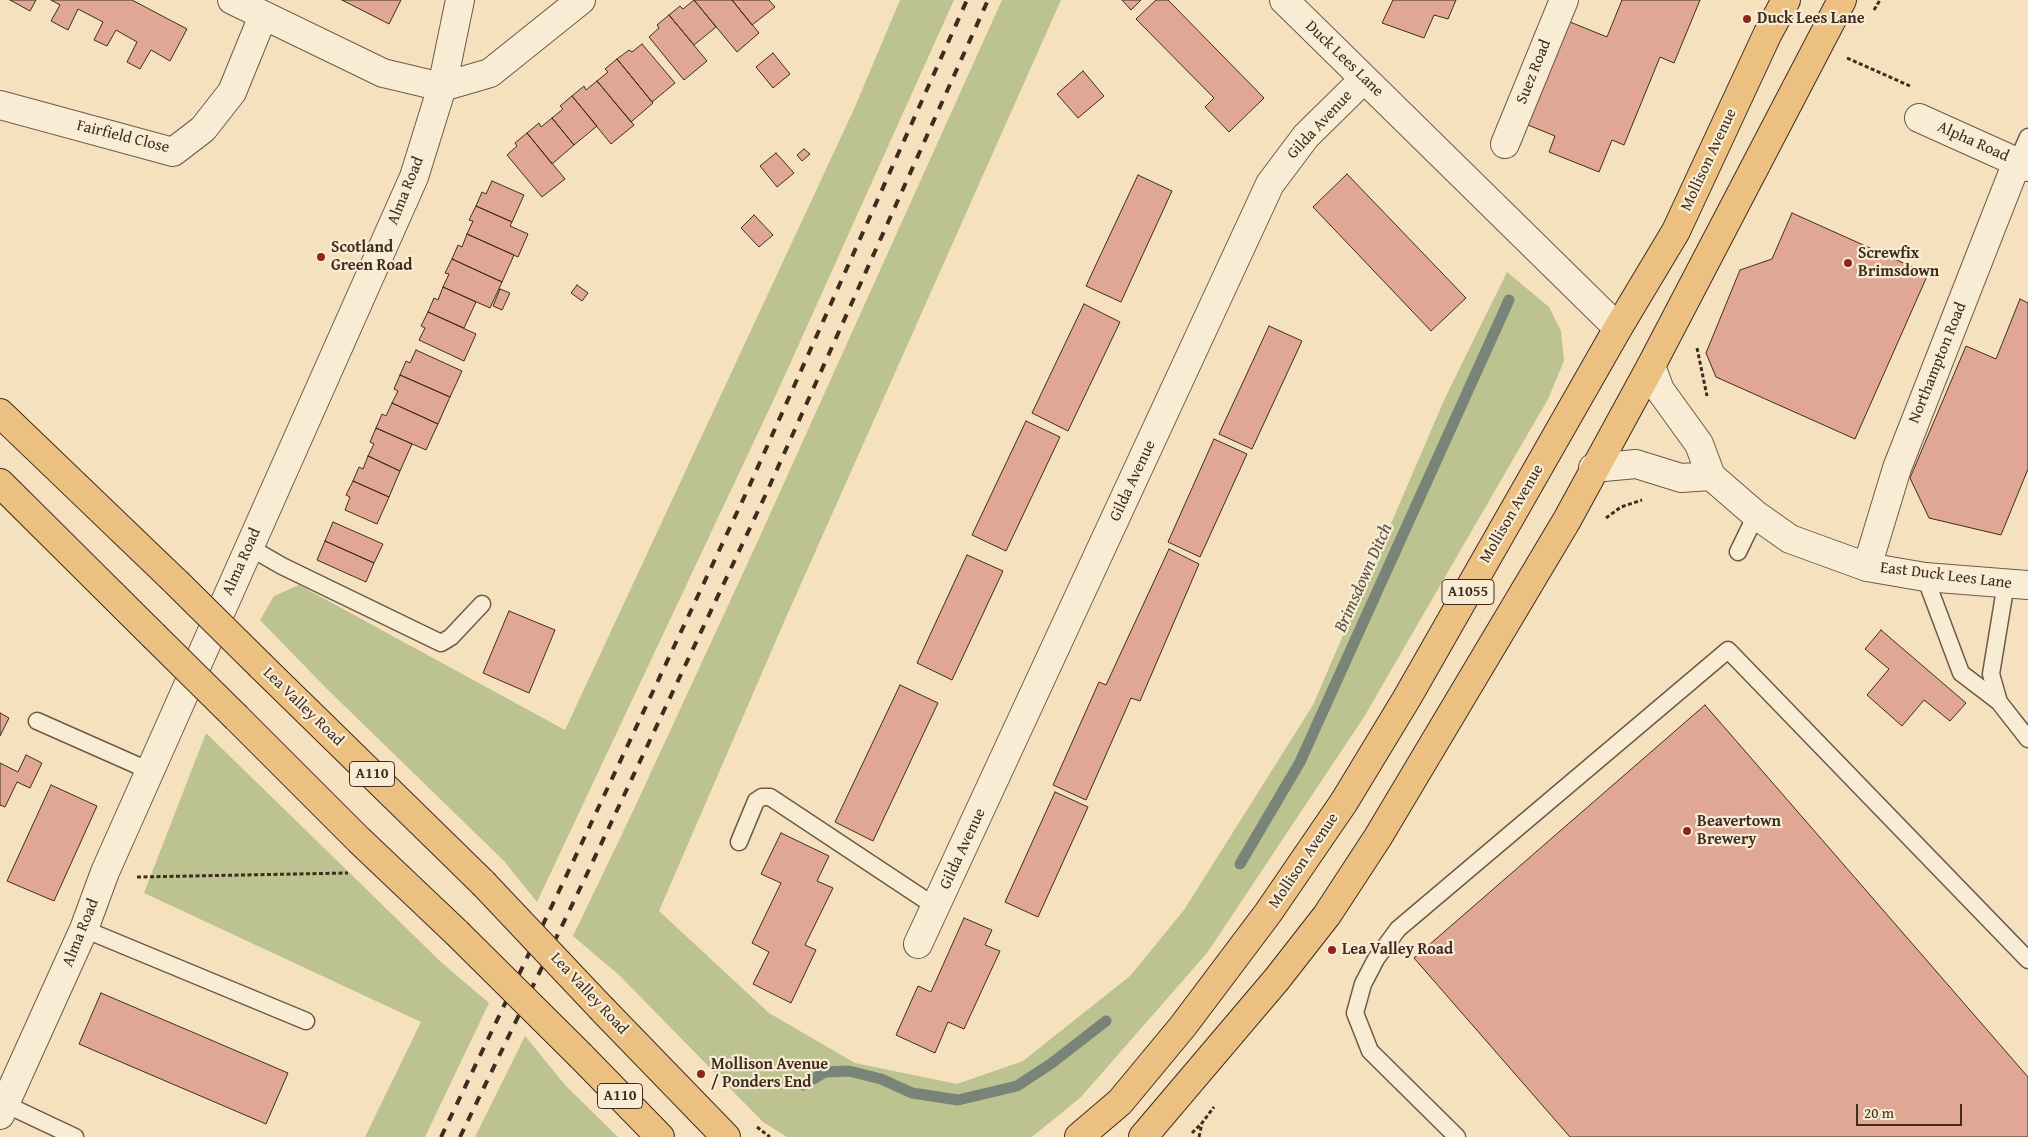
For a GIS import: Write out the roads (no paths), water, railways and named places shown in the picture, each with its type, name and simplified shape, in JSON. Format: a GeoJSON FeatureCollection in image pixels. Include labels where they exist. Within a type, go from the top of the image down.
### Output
{"type":"FeatureCollection","features":[{"type":"Feature","properties":{"kind":"main road","name":"Mollison Avenue"},"geometry":{"type":"LineString","coordinates":[[1079,1137],[1120,1102],[1183,1026],[1268,913],[1344,802],[1412,689],[1618,328],[1676,231],[1763,42],[1786,0]]}},
{"type":"Feature","properties":{"kind":"main road","name":"A1055"},"geometry":{"type":"LineString","coordinates":[[1144,1137],[1271,986],[1327,915],[1378,837],[1567,520],[1593,468],[1651,366],[1842,0]]}},
{"type":"Feature","properties":{"kind":"main road","name":"Lea Valley Road"},"geometry":{"type":"LineString","coordinates":[[0,412],[482,883],[726,1137]]}},
{"type":"Feature","properties":{"kind":"main road","name":"A110"},"geometry":{"type":"LineString","coordinates":[[0,483],[359,840],[581,1056],[660,1137]]}},
{"type":"Feature","properties":{"kind":"street"},"geometry":{"type":"LineString","coordinates":[[232,0],[383,73],[442,87],[490,73],[581,0]]}},
{"type":"Feature","properties":{"kind":"street","name":"Alma Road"},"geometry":{"type":"LineString","coordinates":[[3,1110],[84,929],[105,872],[414,177],[442,87],[460,0]]}},
{"type":"Feature","properties":{"kind":"street","name":"Duck Lees Lane"},"geometry":{"type":"LineString","coordinates":[[1284,0],[1618,328]]}},
{"type":"Feature","properties":{"kind":"street","name":"Suez Road"},"geometry":{"type":"LineString","coordinates":[[1505,144],[1564,0]]}},
{"type":"Feature","properties":{"kind":"street","name":"Fairfield Close"},"geometry":{"type":"LineString","coordinates":[[0,105],[173,152],[203,128],[232,92],[263,16]]}},
{"type":"Feature","properties":{"kind":"street","name":"Gilda Avenue"},"geometry":{"type":"LineString","coordinates":[[918,944],[1270,184],[1306,136],[1364,78]]}},
{"type":"Feature","properties":{"kind":"street","name":"Alpha Road"},"geometry":{"type":"LineString","coordinates":[[1918,118],[2023,164]]}},
{"type":"Feature","properties":{"kind":"street","name":"Northampton Road"},"geometry":{"type":"LineString","coordinates":[[1867,566],[1897,468],[2023,164]]}},
{"type":"Feature","properties":{"kind":"street","name":"East Duck Lees Lane"},"geometry":{"type":"LineString","coordinates":[[1651,366],[1660,390],[1699,444],[1711,476],[1756,515],[1790,538],[1867,566],[1925,577],[2017,584]]}},
{"type":"Feature","properties":{"kind":"street"},"geometry":{"type":"LineString","coordinates":[[1593,468],[1636,464],[1681,478],[1711,476]]}},
{"type":"Feature","properties":{"kind":"lane"},"geometry":{"type":"LineString","coordinates":[[2023,164],[2028,137]]}},
{"type":"Feature","properties":{"kind":"lane"},"geometry":{"type":"LineString","coordinates":[[1738,552],[1756,515]]}},
{"type":"Feature","properties":{"kind":"lane"},"geometry":{"type":"LineString","coordinates":[[249,547],[291,570],[441,643],[451,637],[482,604]]}},
{"type":"Feature","properties":{"kind":"lane"},"geometry":{"type":"LineString","coordinates":[[1925,577],[1961,673],[1999,702],[2028,739]]}},
{"type":"Feature","properties":{"kind":"lane"},"geometry":{"type":"LineString","coordinates":[[1999,702],[1991,674],[2017,584]]}},
{"type":"Feature","properties":{"kind":"lane"},"geometry":{"type":"LineString","coordinates":[[1456,1137],[1370,1051],[1355,1014],[1363,984],[1376,959],[1398,929],[1728,650],[2028,960]]}},
{"type":"Feature","properties":{"kind":"lane"},"geometry":{"type":"LineString","coordinates":[[37,721],[150,771]]}},
{"type":"Feature","properties":{"kind":"lane","name":"Gilda Avenue"},"geometry":{"type":"LineString","coordinates":[[738,842],[756,801],[762,797],[770,797],[936,907]]}},
{"type":"Feature","properties":{"kind":"lane"},"geometry":{"type":"LineString","coordinates":[[84,929],[306,1021]]}},
{"type":"Feature","properties":{"kind":"lane"},"geometry":{"type":"LineString","coordinates":[[3,1110],[75,1137]]}},
{"type":"Feature","properties":{"kind":"waterway","name":"Brimsdown Ditch"},"geometry":{"type":"LineString","coordinates":[[1240,864],[1300,762],[1509,300]]}},
{"type":"Feature","properties":{"kind":"waterway","name":"Brimsdown Ditch"},"geometry":{"type":"LineString","coordinates":[[803,1085],[825,1072],[849,1071],[881,1079],[912,1093],[958,1100],[1017,1086],[1052,1063],[1106,1021]]}},
{"type":"Feature","properties":{"kind":"railway"},"geometry":{"type":"LineString","coordinates":[[441,1137],[748,489],[967,0]]}},
{"type":"Feature","properties":{"kind":"railway"},"geometry":{"type":"LineString","coordinates":[[460,1137],[586,876],[765,496],[988,0]]}},
{"type":"Feature","properties":{"kind":"place","name":"Duck Lees Lane"},"geometry":{"type":"Point","coordinates":[1747,19]}},
{"type":"Feature","properties":{"kind":"place","name":"Scotland Green Road"},"geometry":{"type":"Point","coordinates":[321,257]}},
{"type":"Feature","properties":{"kind":"place","name":"Screwfix Brimsdown"},"geometry":{"type":"Point","coordinates":[1848,263]}},
{"type":"Feature","properties":{"kind":"place","name":"Beavertown Brewery"},"geometry":{"type":"Point","coordinates":[1687,831]}},
{"type":"Feature","properties":{"kind":"place","name":"Lea Valley Road"},"geometry":{"type":"Point","coordinates":[1332,950]}},
{"type":"Feature","properties":{"kind":"place","name":"Mollison Avenue / Ponders End"},"geometry":{"type":"Point","coordinates":[701,1074]}}]}
